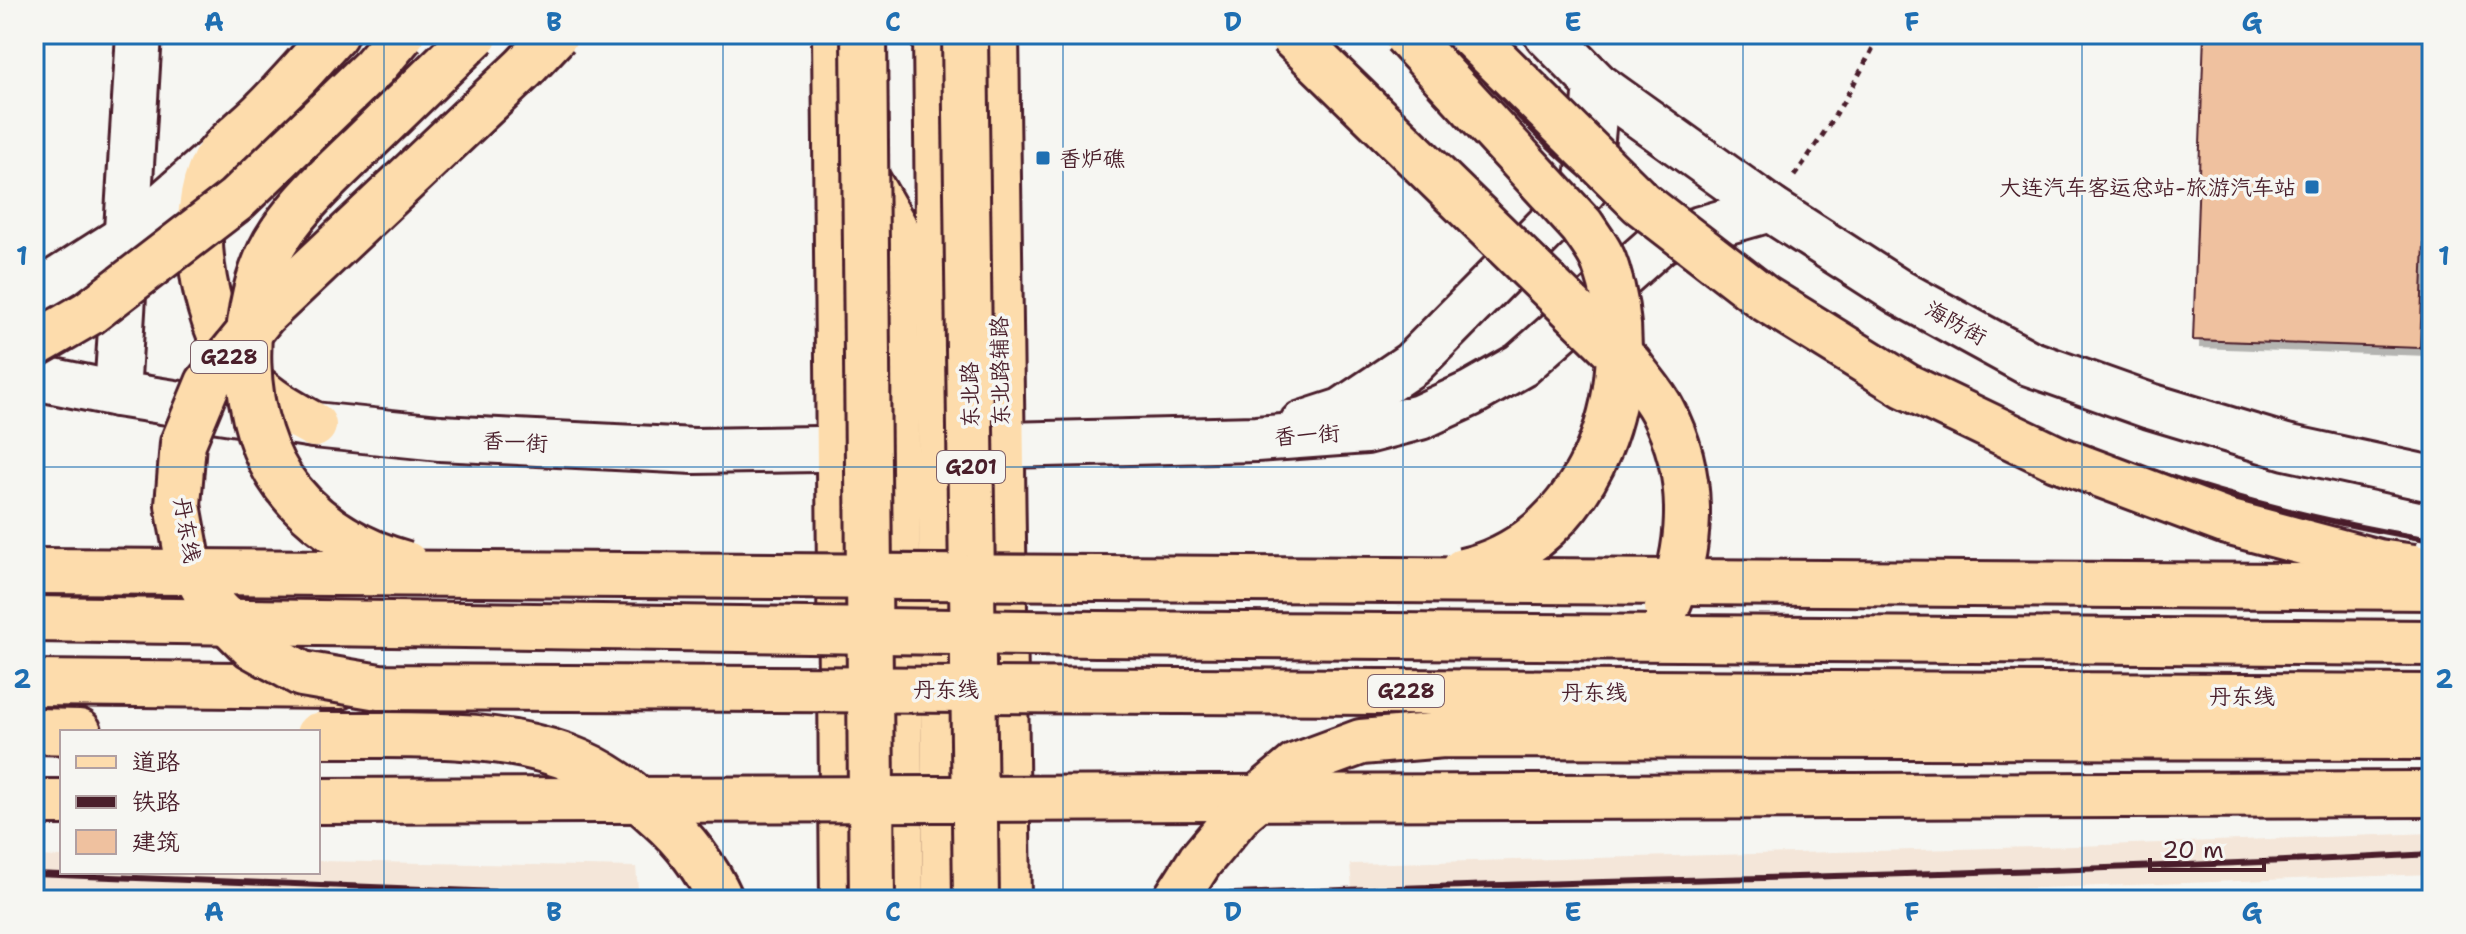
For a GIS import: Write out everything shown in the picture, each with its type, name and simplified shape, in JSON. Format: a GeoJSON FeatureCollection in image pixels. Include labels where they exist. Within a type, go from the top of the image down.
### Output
{"type":"FeatureCollection","features":[{"type":"Feature","properties":{"kind":"main road"},"geometry":{"type":"LineString","coordinates":[[314,425],[268,400],[237,366],[218,327],[203,277],[199,224],[203,190],[215,159],[268,108],[335,34]]}},
{"type":"Feature","properties":{"kind":"main road"},"geometry":{"type":"LineString","coordinates":[[34,345],[89,313],[236,200],[374,67],[402,34]]}},
{"type":"Feature","properties":{"kind":"main road"},"geometry":{"type":"LineString","coordinates":[[443,574],[375,555],[326,526],[289,491],[264,447],[251,398],[247,343],[257,285],[280,235],[315,191],[476,34]]}},
{"type":"Feature","properties":{"kind":"main road","name":"丹东线"},"geometry":{"type":"LineString","coordinates":[[556,34],[264,314],[208,383],[183,443],[178,505],[188,560],[215,609],[252,646],[302,674],[379,687],[2432,697]]}},
{"type":"Feature","properties":{"kind":"main road"},"geometry":{"type":"LineString","coordinates":[[1290,34],[1630,365],[1661,408],[1679,448],[1687,488],[1687,535],[1681,575],[1665,611],[1646,635],[1617,658],[1582,676],[1525,691]]}},
{"type":"Feature","properties":{"kind":"main road"},"geometry":{"type":"LineString","coordinates":[[1405,34],[1582,226],[1604,260],[1616,305],[1617,332],[1613,405],[1601,447],[1579,488],[1551,522],[1515,552],[1472,569],[1421,580]]}},
{"type":"Feature","properties":{"kind":"main road"},"geometry":{"type":"LineString","coordinates":[[1470,34],[1641,203],[1764,298],[1906,386],[2056,458],[2227,522],[2378,562],[2432,570]]}},
{"type":"Feature","properties":{"kind":"main road","name":"东北路辅路"},"geometry":{"type":"LineString","coordinates":[[968,38],[1001,446],[1008,900]]}},
{"type":"Feature","properties":{"kind":"main road","name":"东北路"},"geometry":{"type":"LineString","coordinates":[[945,900],[940,447],[968,38]]}},
{"type":"Feature","properties":{"kind":"main road","name":"东北路"},"geometry":{"type":"LineString","coordinates":[[968,38],[976,900]]}},
{"type":"Feature","properties":{"kind":"main road"},"geometry":{"type":"LineString","coordinates":[[843,900],[836,125],[855,39]]}},
{"type":"Feature","properties":{"kind":"main road"},"geometry":{"type":"LineString","coordinates":[[855,39],[872,900]]}},
{"type":"Feature","properties":{"kind":"main road"},"geometry":{"type":"LineString","coordinates":[[836,125],[895,228],[901,900]]}},
{"type":"Feature","properties":{"kind":"main road"},"geometry":{"type":"LineString","coordinates":[[34,571],[2432,587]]}},
{"type":"Feature","properties":{"kind":"main road"},"geometry":{"type":"LineString","coordinates":[[34,619],[1097,634],[2432,643]]}},
{"type":"Feature","properties":{"kind":"main road"},"geometry":{"type":"LineString","coordinates":[[34,683],[379,687]]}},
{"type":"Feature","properties":{"kind":"main road"},"geometry":{"type":"LineString","coordinates":[[34,731],[60,732]]}},
{"type":"Feature","properties":{"kind":"main road"},"geometry":{"type":"LineString","coordinates":[[320,735],[441,737],[516,743],[578,761],[629,790],[674,831],[714,884],[721,900]]}},
{"type":"Feature","properties":{"kind":"main road"},"geometry":{"type":"LineString","coordinates":[[1175,900],[1200,861],[1252,802],[1296,766],[1361,742],[1444,735],[2432,737]]}},
{"type":"Feature","properties":{"kind":"main road"},"geometry":{"type":"LineString","coordinates":[[320,801],[2432,794]]}},
{"type":"Feature","properties":{"kind":"main road"},"geometry":{"type":"LineString","coordinates":[[34,802],[60,802]]}},
{"type":"Feature","properties":{"kind":"street"},"geometry":{"type":"LineString","coordinates":[[117,394],[139,34]]}},
{"type":"Feature","properties":{"kind":"street","name":"海防街"},"geometry":{"type":"LineString","coordinates":[[1547,34],[1597,85],[1770,209],[1899,292],[2029,363],[2150,406],[2286,447],[2432,479]]}},
{"type":"Feature","properties":{"kind":"street","name":"香一街"},"geometry":{"type":"LineString","coordinates":[[1256,439],[1342,411],[1412,364],[1584,190],[1588,181],[1597,85]]}},
{"type":"Feature","properties":{"kind":"street"},"geometry":{"type":"LineString","coordinates":[[34,293],[127,236],[215,159]]}},
{"type":"Feature","properties":{"kind":"street","name":"香一街"},"geometry":{"type":"LineString","coordinates":[[34,377],[117,394],[314,425],[440,438],[694,451],[1256,439],[1366,431],[1420,417],[1470,394],[1521,365],[1662,240],[1770,209]]}},
{"type":"Feature","properties":{"kind":"path"},"geometry":{"type":"LineString","coordinates":[[1770,209],[1814,150],[1880,34]]}},
{"type":"Feature","properties":{"kind":"shaded area"},"geometry":{"type":"Polygon","coordinates":[[[2432,833],[2432,874],[1711,900],[1353,900],[1350,864],[2078,846],[2432,833]]]}},
{"type":"Feature","properties":{"kind":"shaded area"},"geometry":{"type":"Polygon","coordinates":[[[34,856],[60,857],[60,874],[320,874],[320,861],[636,867],[639,900],[359,900],[34,889],[34,856]]]}},
{"type":"Feature","properties":{"kind":"building","name":"大连汽车客运总站-旅游汽车站"},"geometry":{"type":"Polygon","coordinates":[[[2204,34],[2432,34],[2420,348],[2193,340],[2204,34]]]}},
{"type":"Feature","properties":{"kind":"railway"},"geometry":{"type":"LineString","coordinates":[[1445,34],[1532,129],[1607,195],[1663,232],[1872,353],[2004,416],[2144,469],[2289,511],[2432,540]]}},
{"type":"Feature","properties":{"kind":"railway"},"geometry":{"type":"LineString","coordinates":[[1104,900],[2100,868],[2432,854]]}},
{"type":"Feature","properties":{"kind":"railway"},"geometry":{"type":"LineString","coordinates":[[34,874],[709,900]]}},
{"type":"Feature","properties":{"kind":"place","name":"香炉礁"},"geometry":{"type":"Point","coordinates":[1043,158]}},
{"type":"Feature","properties":{"kind":"place","name":"大连汽车客运总站-旅游汽车站"},"geometry":{"type":"Point","coordinates":[2312,187]}}]}
